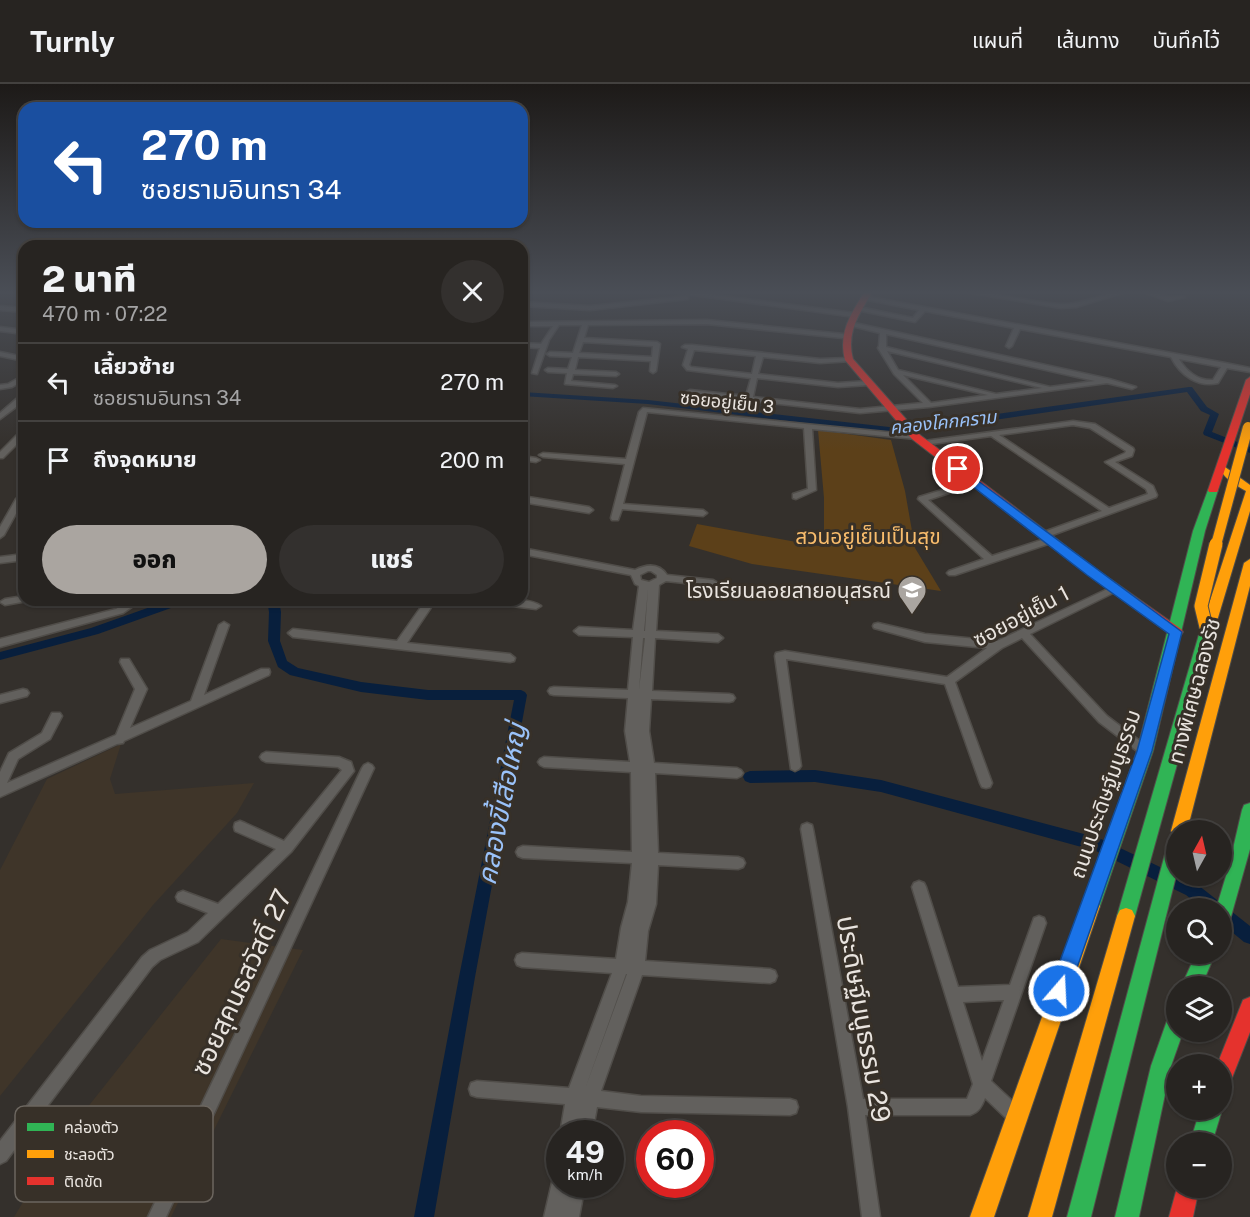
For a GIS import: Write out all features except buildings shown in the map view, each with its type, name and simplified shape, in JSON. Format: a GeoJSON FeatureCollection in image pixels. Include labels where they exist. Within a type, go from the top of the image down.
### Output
{"type":"FeatureCollection","features":[{"type":"Feature","properties":{"kind":"main road"},"geometry":{"type":"LineString","coordinates":[[845,344],[849,360],[914,434],[1114,589],[1176,632]]}},
{"type":"Feature","properties":{"kind":"main road","name":"ถนนประดิษฐ์มนูธรรม"},"geometry":{"type":"LineString","coordinates":[[982,1217],[1109,847],[1145,751],[1199,531],[1250,380]]}},
{"type":"Feature","properties":{"kind":"main road"},"geometry":{"type":"LineString","coordinates":[[1207,631],[1201,606],[1229,490],[1249,425]]}},
{"type":"Feature","properties":{"kind":"main road"},"geometry":{"type":"LineString","coordinates":[[1220,465],[1234,480],[1250,491]]}},
{"type":"Feature","properties":{"kind":"main road","name":"ทางพิเศษฉลองรัช"},"geometry":{"type":"LineString","coordinates":[[1040,1217],[1207,631],[1250,491]]}},
{"type":"Feature","properties":{"kind":"main road","name":"ทางพิเศษฉลองรัช"},"geometry":{"type":"LineString","coordinates":[[1182,820],[1250,563]]}},
{"type":"Feature","properties":{"kind":"main road"},"geometry":{"type":"LineString","coordinates":[[1228,898],[1246,838],[1250,810]]}},
{"type":"Feature","properties":{"kind":"main road"},"geometry":{"type":"LineString","coordinates":[[1079,1217],[1166,882]]}},
{"type":"Feature","properties":{"kind":"main road"},"geometry":{"type":"LineString","coordinates":[[1232,1054],[1250,1007]]}},
{"type":"Feature","properties":{"kind":"main road"},"geometry":{"type":"LineString","coordinates":[[1127,1217],[1161,1066],[1169,1042]]}},
{"type":"Feature","properties":{"kind":"main road"},"geometry":{"type":"LineString","coordinates":[[1181,1217],[1186,1198]]}},
{"type":"Feature","properties":{"kind":"street"},"geometry":{"type":"LineString","coordinates":[[581,344],[567,382],[569,384],[613,386]]}},
{"type":"Feature","properties":{"kind":"street"},"geometry":{"type":"LineString","coordinates":[[653,371],[657,344],[655,344]]}},
{"type":"Feature","properties":{"kind":"street"},"geometry":{"type":"LineString","coordinates":[[880,344],[898,372],[929,405]]}},
{"type":"Feature","properties":{"kind":"street"},"geometry":{"type":"LineString","coordinates":[[938,344],[1132,387]]}},
{"type":"Feature","properties":{"kind":"street"},"geometry":{"type":"LineString","coordinates":[[1109,344],[1250,370]]}},
{"type":"Feature","properties":{"kind":"street"},"geometry":{"type":"LineString","coordinates":[[528,345],[545,346],[535,373]]}},
{"type":"Feature","properties":{"kind":"street"},"geometry":{"type":"LineString","coordinates":[[849,360],[820,361],[688,347],[686,365],[690,369],[838,385],[868,383]]}},
{"type":"Feature","properties":{"kind":"street"},"geometry":{"type":"LineString","coordinates":[[881,348],[1056,389]]}},
{"type":"Feature","properties":{"kind":"street"},"geometry":{"type":"LineString","coordinates":[[0,354],[18,358]]}},
{"type":"Feature","properties":{"kind":"street"},"geometry":{"type":"LineString","coordinates":[[550,354],[656,359]]}},
{"type":"Feature","properties":{"kind":"street"},"geometry":{"type":"LineString","coordinates":[[749,398],[760,355]]}},
{"type":"Feature","properties":{"kind":"street"},"geometry":{"type":"LineString","coordinates":[[1174,356],[1176,363],[1189,373],[1209,383],[1216,382],[1225,365]]}},
{"type":"Feature","properties":{"kind":"street"},"geometry":{"type":"LineString","coordinates":[[548,370],[616,374]]}},
{"type":"Feature","properties":{"kind":"street"},"geometry":{"type":"LineString","coordinates":[[898,372],[1002,396]]}},
{"type":"Feature","properties":{"kind":"street"},"geometry":{"type":"LineString","coordinates":[[0,387],[10,386],[18,381]]}},
{"type":"Feature","properties":{"kind":"street"},"geometry":{"type":"LineString","coordinates":[[690,392],[860,411],[929,405],[1109,381]]}},
{"type":"Feature","properties":{"kind":"street"},"geometry":{"type":"LineString","coordinates":[[0,417],[18,402]]}},
{"type":"Feature","properties":{"kind":"street","name":"ซอยอยู่เย็น 3"},"geometry":{"type":"LineString","coordinates":[[615,518],[643,412],[646,410],[914,434],[994,435],[1068,422],[1092,426],[1130,450],[1129,454],[1109,462],[1153,490],[1153,495],[1109,512]]}},
{"type":"Feature","properties":{"kind":"street"},"geometry":{"type":"LineString","coordinates":[[796,496],[812,490],[808,426]]}},
{"type":"Feature","properties":{"kind":"street"},"geometry":{"type":"LineString","coordinates":[[994,435],[1109,512]]}},
{"type":"Feature","properties":{"kind":"street"},"geometry":{"type":"LineString","coordinates":[[0,456],[18,439]]}},
{"type":"Feature","properties":{"kind":"street"},"geometry":{"type":"LineString","coordinates":[[528,458],[629,462]]}},
{"type":"Feature","properties":{"kind":"street"},"geometry":{"type":"LineString","coordinates":[[975,483],[922,499],[991,560]]}},
{"type":"Feature","properties":{"kind":"street"},"geometry":{"type":"LineString","coordinates":[[528,500],[589,510]]}},
{"type":"Feature","properties":{"kind":"street"},"geometry":{"type":"LineString","coordinates":[[0,535],[18,502]]}},
{"type":"Feature","properties":{"kind":"street"},"geometry":{"type":"LineString","coordinates":[[618,506],[703,513]]}},
{"type":"Feature","properties":{"kind":"street"},"geometry":{"type":"LineString","coordinates":[[952,573],[991,560],[1109,512]]}},
{"type":"Feature","properties":{"kind":"street"},"geometry":{"type":"LineString","coordinates":[[0,515],[12,513]]}},
{"type":"Feature","properties":{"kind":"street"},"geometry":{"type":"LineString","coordinates":[[528,552],[636,573]]}},
{"type":"Feature","properties":{"kind":"street"},"geometry":{"type":"LineString","coordinates":[[0,560],[18,558]]}},
{"type":"Feature","properties":{"kind":"street"},"geometry":{"type":"LineString","coordinates":[[573,1120],[637,968],[641,931],[649,904],[643,731],[639,694],[644,634],[654,583],[662,574],[653,568],[640,569],[636,573],[636,580],[654,583],[713,583]]}},
{"type":"Feature","properties":{"kind":"street","name":"ซอยอยู่เย็น 1"},"geometry":{"type":"LineString","coordinates":[[949,681],[998,645],[1114,589]]}},
{"type":"Feature","properties":{"kind":"street"},"geometry":{"type":"LineString","coordinates":[[5,602],[18,600]]}},
{"type":"Feature","properties":{"kind":"street"},"geometry":{"type":"LineString","coordinates":[[528,605],[536,606]]}},
{"type":"Feature","properties":{"kind":"street"},"geometry":{"type":"LineString","coordinates":[[0,643],[119,611],[127,606]]}},
{"type":"Feature","properties":{"kind":"street"},"geometry":{"type":"LineString","coordinates":[[401,644],[427,606]]}},
{"type":"Feature","properties":{"kind":"street"},"geometry":{"type":"LineString","coordinates":[[195,704],[224,625]]}},
{"type":"Feature","properties":{"kind":"street"},"geometry":{"type":"LineString","coordinates":[[878,626],[925,639],[998,645]]}},
{"type":"Feature","properties":{"kind":"street"},"geometry":{"type":"LineString","coordinates":[[579,632],[718,638]]}},
{"type":"Feature","properties":{"kind":"street"},"geometry":{"type":"LineString","coordinates":[[293,633],[510,658]]}},
{"type":"Feature","properties":{"kind":"street"},"geometry":{"type":"LineString","coordinates":[[1024,633],[1103,719],[1145,751]]}},
{"type":"Feature","properties":{"kind":"street"},"geometry":{"type":"LineString","coordinates":[[795,766],[780,656],[785,655],[949,681],[986,783]]}},
{"type":"Feature","properties":{"kind":"street"},"geometry":{"type":"LineString","coordinates":[[119,740],[141,689],[125,662]]}},
{"type":"Feature","properties":{"kind":"street"},"geometry":{"type":"LineString","coordinates":[[0,792],[265,672]]}},
{"type":"Feature","properties":{"kind":"street"},"geometry":{"type":"LineString","coordinates":[[554,691],[729,698]]}},
{"type":"Feature","properties":{"kind":"street"},"geometry":{"type":"LineString","coordinates":[[0,699],[23,693]]}},
{"type":"Feature","properties":{"kind":"street"},"geometry":{"type":"LineString","coordinates":[[0,785],[13,756],[46,736],[56,716]]}},
{"type":"Feature","properties":{"kind":"street"},"geometry":{"type":"LineString","coordinates":[[37,1106],[147,962],[155,955],[193,937],[286,848],[348,768],[339,762],[266,757]]}},
{"type":"Feature","properties":{"kind":"street"},"geometry":{"type":"LineString","coordinates":[[544,762],[737,773]]}},
{"type":"Feature","properties":{"kind":"street","name":"ซอยสุคนธสวัสดิ์ 27"},"geometry":{"type":"LineString","coordinates":[[209,1106],[368,768]]}},
{"type":"Feature","properties":{"kind":"street"},"geometry":{"type":"LineString","coordinates":[[240,827],[286,848]]}},
{"type":"Feature","properties":{"kind":"street","name":"ประดิษฐ์มนูธรรม 29"},"geometry":{"type":"LineString","coordinates":[[807,829],[856,1107],[871,1217]]}},
{"type":"Feature","properties":{"kind":"street"},"geometry":{"type":"LineString","coordinates":[[523,852],[738,863]]}},
{"type":"Feature","properties":{"kind":"street"},"geometry":{"type":"LineString","coordinates":[[583,1120],[582,1097],[622,966],[628,928],[646,858]]}},
{"type":"Feature","properties":{"kind":"street"},"geometry":{"type":"LineString","coordinates":[[919,887],[981,1083],[1016,1116]]}},
{"type":"Feature","properties":{"kind":"street"},"geometry":{"type":"LineString","coordinates":[[183,897],[219,911]]}},
{"type":"Feature","properties":{"kind":"street"},"geometry":{"type":"LineString","coordinates":[[856,1107],[970,1107],[975,1102],[1013,992],[1040,923]]}},
{"type":"Feature","properties":{"kind":"street"},"geometry":{"type":"LineString","coordinates":[[522,960],[770,976]]}},
{"type":"Feature","properties":{"kind":"street"},"geometry":{"type":"LineString","coordinates":[[952,995],[1013,992]]}},
{"type":"Feature","properties":{"kind":"street"},"geometry":{"type":"LineString","coordinates":[[477,1089],[641,1104],[789,1107]]}},
{"type":"Feature","properties":{"kind":"street"},"geometry":{"type":"LineString","coordinates":[[0,1155],[15,1135]]}},
{"type":"Feature","properties":{"kind":"street"},"geometry":{"type":"LineString","coordinates":[[553,1217],[557,1198]]}},
{"type":"Feature","properties":{"kind":"street"},"geometry":{"type":"LineString","coordinates":[[570,1217],[574,1198]]}},
{"type":"Feature","properties":{"kind":"street","name":"ซอยสุคนธสวัสดิ์ 27"},"geometry":{"type":"LineString","coordinates":[[157,1217],[164,1202]]}},
{"type":"Feature","properties":{"kind":"shaded area"},"geometry":{"type":"Polygon","coordinates":[[[121,744],[110,779],[115,794],[254,783],[237,813],[153,905],[0,1096],[0,870],[47,779],[121,744]]]}},
{"type":"Feature","properties":{"kind":"shaded area"},"geometry":{"type":"Polygon","coordinates":[[[221,939],[303,950],[213,1132],[213,1106],[89,1106],[221,939]]]}},
{"type":"Feature","properties":{"kind":"shaded area"},"geometry":{"type":"Polygon","coordinates":[[[23,1202],[178,1202],[171,1217],[14,1217],[23,1202]]]}},
{"type":"Feature","properties":{"kind":"green space","name":"สวนอยู่เย็นเป็นสุข"},"geometry":{"type":"Polygon","coordinates":[[[818,430],[891,440],[905,491],[915,548],[941,591],[752,564],[689,546],[697,524],[824,547],[824,498],[818,430]]]}},
{"type":"Feature","properties":{"kind":"waterway","name":"คลองโคกคราม"},"geometry":{"type":"LineString","coordinates":[[528,394],[648,402],[898,431],[1189,389],[1204,409],[1215,414],[1207,433],[1250,450]]}},
{"type":"Feature","properties":{"kind":"waterway"},"geometry":{"type":"LineString","coordinates":[[0,656],[94,631],[164,606]]}},
{"type":"Feature","properties":{"kind":"waterway","name":"คลองขี้เสือใหญ่"},"geometry":{"type":"LineString","coordinates":[[274,606],[274,641],[282,664],[294,672],[361,687],[428,695],[521,695],[424,1217]]}},
{"type":"Feature","properties":{"kind":"waterway"},"geometry":{"type":"LineString","coordinates":[[750,777],[815,776],[881,786],[1099,845],[1192,890],[1202,898]]}},
{"type":"Feature","properties":{"kind":"waterway"},"geometry":{"type":"LineString","coordinates":[[1232,922],[1250,936]]}},
{"type":"Feature","properties":{"kind":"traffic: fast"},"geometry":{"type":"LineString","coordinates":[[1091,906],[1145,751],[1199,531],[1213,490]]}},
{"type":"Feature","properties":{"kind":"traffic: fast"},"geometry":{"type":"LineString","coordinates":[[1126,916],[1207,631]]}},
{"type":"Feature","properties":{"kind":"traffic: fast"},"geometry":{"type":"LineString","coordinates":[[1228,898],[1238,866],[1250,810]]}},
{"type":"Feature","properties":{"kind":"traffic: fast"},"geometry":{"type":"LineString","coordinates":[[1079,1217],[1166,882]]}},
{"type":"Feature","properties":{"kind":"traffic: fast"},"geometry":{"type":"LineString","coordinates":[[1196,976],[1201,964]]}},
{"type":"Feature","properties":{"kind":"traffic: fast"},"geometry":{"type":"LineString","coordinates":[[1127,1217],[1161,1066],[1169,1042]]}},
{"type":"Feature","properties":{"kind":"traffic: fast"},"geometry":{"type":"LineString","coordinates":[[1204,1132],[1208,1120]]}},
{"type":"Feature","properties":{"kind":"traffic: slow"},"geometry":{"type":"LineString","coordinates":[[1207,631],[1201,606],[1229,490],[1248,427]]}},
{"type":"Feature","properties":{"kind":"traffic: slow"},"geometry":{"type":"LineString","coordinates":[[1225,470],[1234,480],[1250,489]]}},
{"type":"Feature","properties":{"kind":"traffic: slow"},"geometry":{"type":"LineString","coordinates":[[1207,631],[1250,493]]}},
{"type":"Feature","properties":{"kind":"traffic: slow"},"geometry":{"type":"LineString","coordinates":[[1182,820],[1250,563]]}},
{"type":"Feature","properties":{"kind":"traffic: slow"},"geometry":{"type":"LineString","coordinates":[[982,1217],[1091,906]]}},
{"type":"Feature","properties":{"kind":"traffic: slow"},"geometry":{"type":"LineString","coordinates":[[1040,1217],[1126,916]]}},
{"type":"Feature","properties":{"kind":"traffic: jam"},"geometry":{"type":"LineString","coordinates":[[846,344],[849,360],[916,437],[1092,572],[1176,632]]}},
{"type":"Feature","properties":{"kind":"traffic: jam"},"geometry":{"type":"LineString","coordinates":[[1213,490],[1250,380]]}},
{"type":"Feature","properties":{"kind":"traffic: jam"},"geometry":{"type":"LineString","coordinates":[[1232,1054],[1250,1007]]}},
{"type":"Feature","properties":{"kind":"traffic: jam"},"geometry":{"type":"LineString","coordinates":[[1181,1217],[1186,1198]]}},
{"type":"Feature","properties":{"kind":"place","name":"โรงเรียนลอยสายอนุสรณ์"},"geometry":{"type":"Point","coordinates":[912,616]}},
{"type":"Feature","properties":{"kind":"route"},"geometry":{"type":"LineString","coordinates":[[958,469],[1114,589],[1176,632],[1145,751],[1059,991]]}}]}
